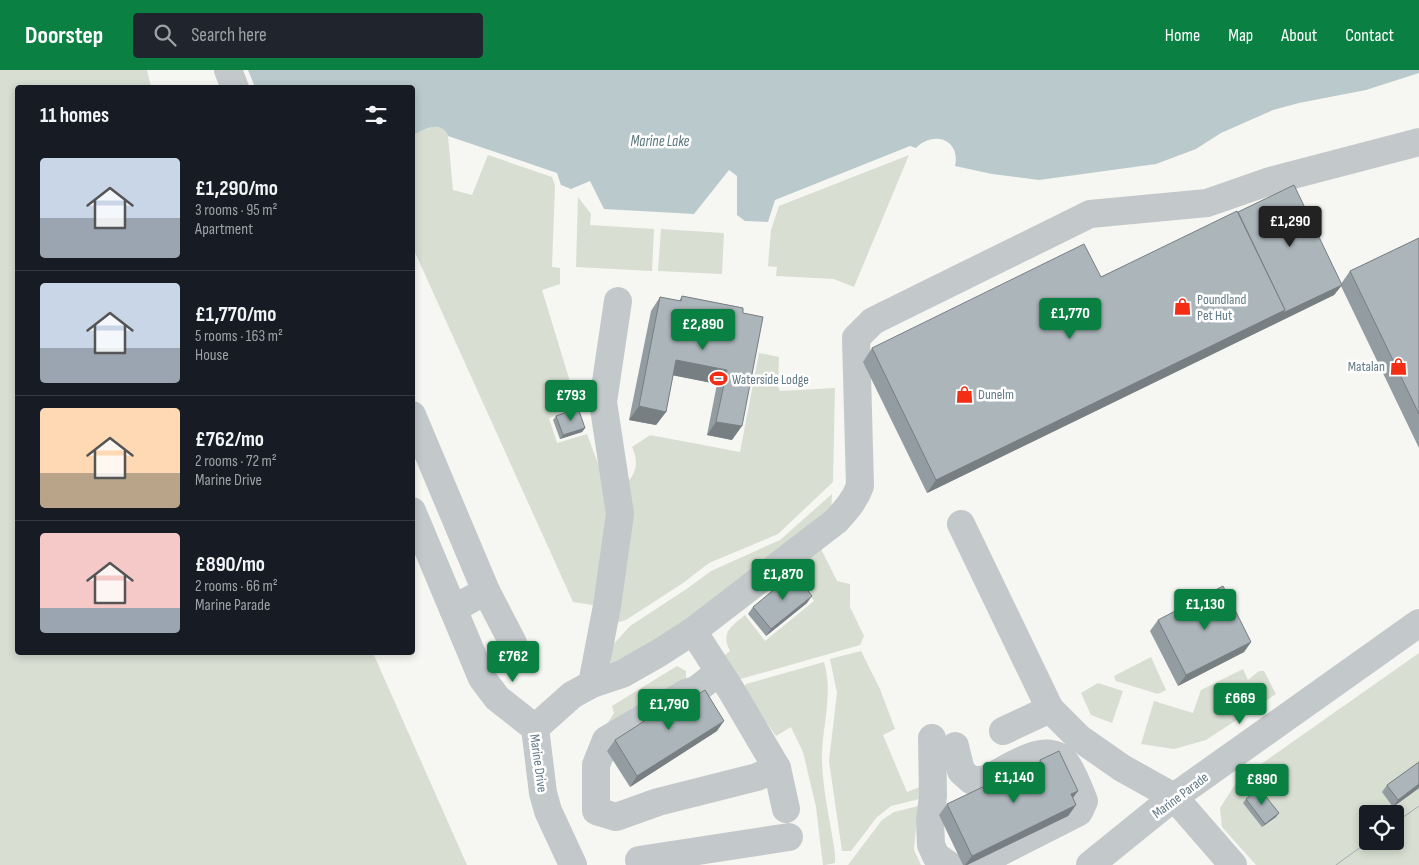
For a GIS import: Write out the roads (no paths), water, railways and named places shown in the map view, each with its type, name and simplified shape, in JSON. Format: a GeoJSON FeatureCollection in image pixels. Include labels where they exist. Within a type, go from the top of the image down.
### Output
{"type":"FeatureCollection","features":[{"type":"Feature","properties":{"kind":"street"},"geometry":{"type":"LineString","coordinates":[[228,70],[234,85]]}},
{"type":"Feature","properties":{"kind":"street"},"geometry":{"type":"LineString","coordinates":[[535,728],[572,695],[592,684],[622,674],[693,631],[836,521],[856,497],[860,486],[856,338],[873,321],[1090,214],[1207,203],[1270,181],[1419,142]]}},
{"type":"Feature","properties":{"kind":"street"},"geometry":{"type":"LineString","coordinates":[[592,684],[607,606],[620,514],[603,402],[618,301]]}},
{"type":"Feature","properties":{"kind":"street"},"geometry":{"type":"LineString","coordinates":[[415,422],[486,591],[513,643]]}},
{"type":"Feature","properties":{"kind":"street","name":"Marine Drive"},"geometry":{"type":"LineString","coordinates":[[415,518],[482,678],[497,698],[535,728],[543,793],[548,811],[573,865]]}},
{"type":"Feature","properties":{"kind":"street"},"geometry":{"type":"LineString","coordinates":[[961,524],[1050,709],[1079,738],[1093,748],[1122,768],[1174,797],[1233,865]]}},
{"type":"Feature","properties":{"kind":"street"},"geometry":{"type":"LineString","coordinates":[[453,609],[486,591]]}},
{"type":"Feature","properties":{"kind":"street","name":"Marine Parade"},"geometry":{"type":"LineString","coordinates":[[1090,865],[1174,797],[1419,623]]}},
{"type":"Feature","properties":{"kind":"street"},"geometry":{"type":"LineString","coordinates":[[693,631],[720,672],[777,768],[786,809]]}},
{"type":"Feature","properties":{"kind":"street"},"geometry":{"type":"LineString","coordinates":[[720,672],[696,690],[686,693],[606,740],[596,765],[596,811],[616,817],[658,802],[757,777],[777,768]]}},
{"type":"Feature","properties":{"kind":"street"},"geometry":{"type":"LineString","coordinates":[[1003,731],[1050,709]]}},
{"type":"Feature","properties":{"kind":"street"},"geometry":{"type":"LineString","coordinates":[[949,865],[936,856],[931,845],[930,820],[943,742],[961,771],[971,780],[984,780],[1034,755],[1053,754],[1065,762],[1084,801],[1079,812],[975,865]]}},
{"type":"Feature","properties":{"kind":"street"},"geometry":{"type":"LineString","coordinates":[[638,860],[789,837]]}},
{"type":"Feature","properties":{"kind":"water","name":"Marine Lake"},"geometry":{"type":"Polygon","coordinates":[[[248,70],[1419,70],[1419,73],[1366,90],[1273,110],[1221,133],[1196,149],[1156,164],[1039,180],[992,174],[955,166],[956,157],[950,144],[944,140],[931,140],[916,148],[910,146],[775,200],[768,222],[745,221],[737,215],[737,176],[729,170],[694,214],[604,209],[590,181],[571,189],[561,185],[557,173],[448,136],[441,128],[432,127],[415,134],[415,85],[254,85],[248,70]]]}},
{"type":"Feature","properties":{"kind":"tram line"},"geometry":{"type":"LineString","coordinates":[[1404,817],[1419,806]]}},
{"type":"Feature","properties":{"kind":"tram line"},"geometry":{"type":"LineString","coordinates":[[1336,865],[1359,848]]}},
{"type":"Feature","properties":{"kind":"place","name":"Poundland Pet Hut"},"geometry":{"type":"Point","coordinates":[1183,307]}},
{"type":"Feature","properties":{"kind":"place","name":"Matalan"},"geometry":{"type":"Point","coordinates":[1399,366]}},
{"type":"Feature","properties":{"kind":"place","name":"Waterside Lodge"},"geometry":{"type":"Point","coordinates":[718,379]}},
{"type":"Feature","properties":{"kind":"place","name":"Dunelm"},"geometry":{"type":"Point","coordinates":[964,394]}}]}
